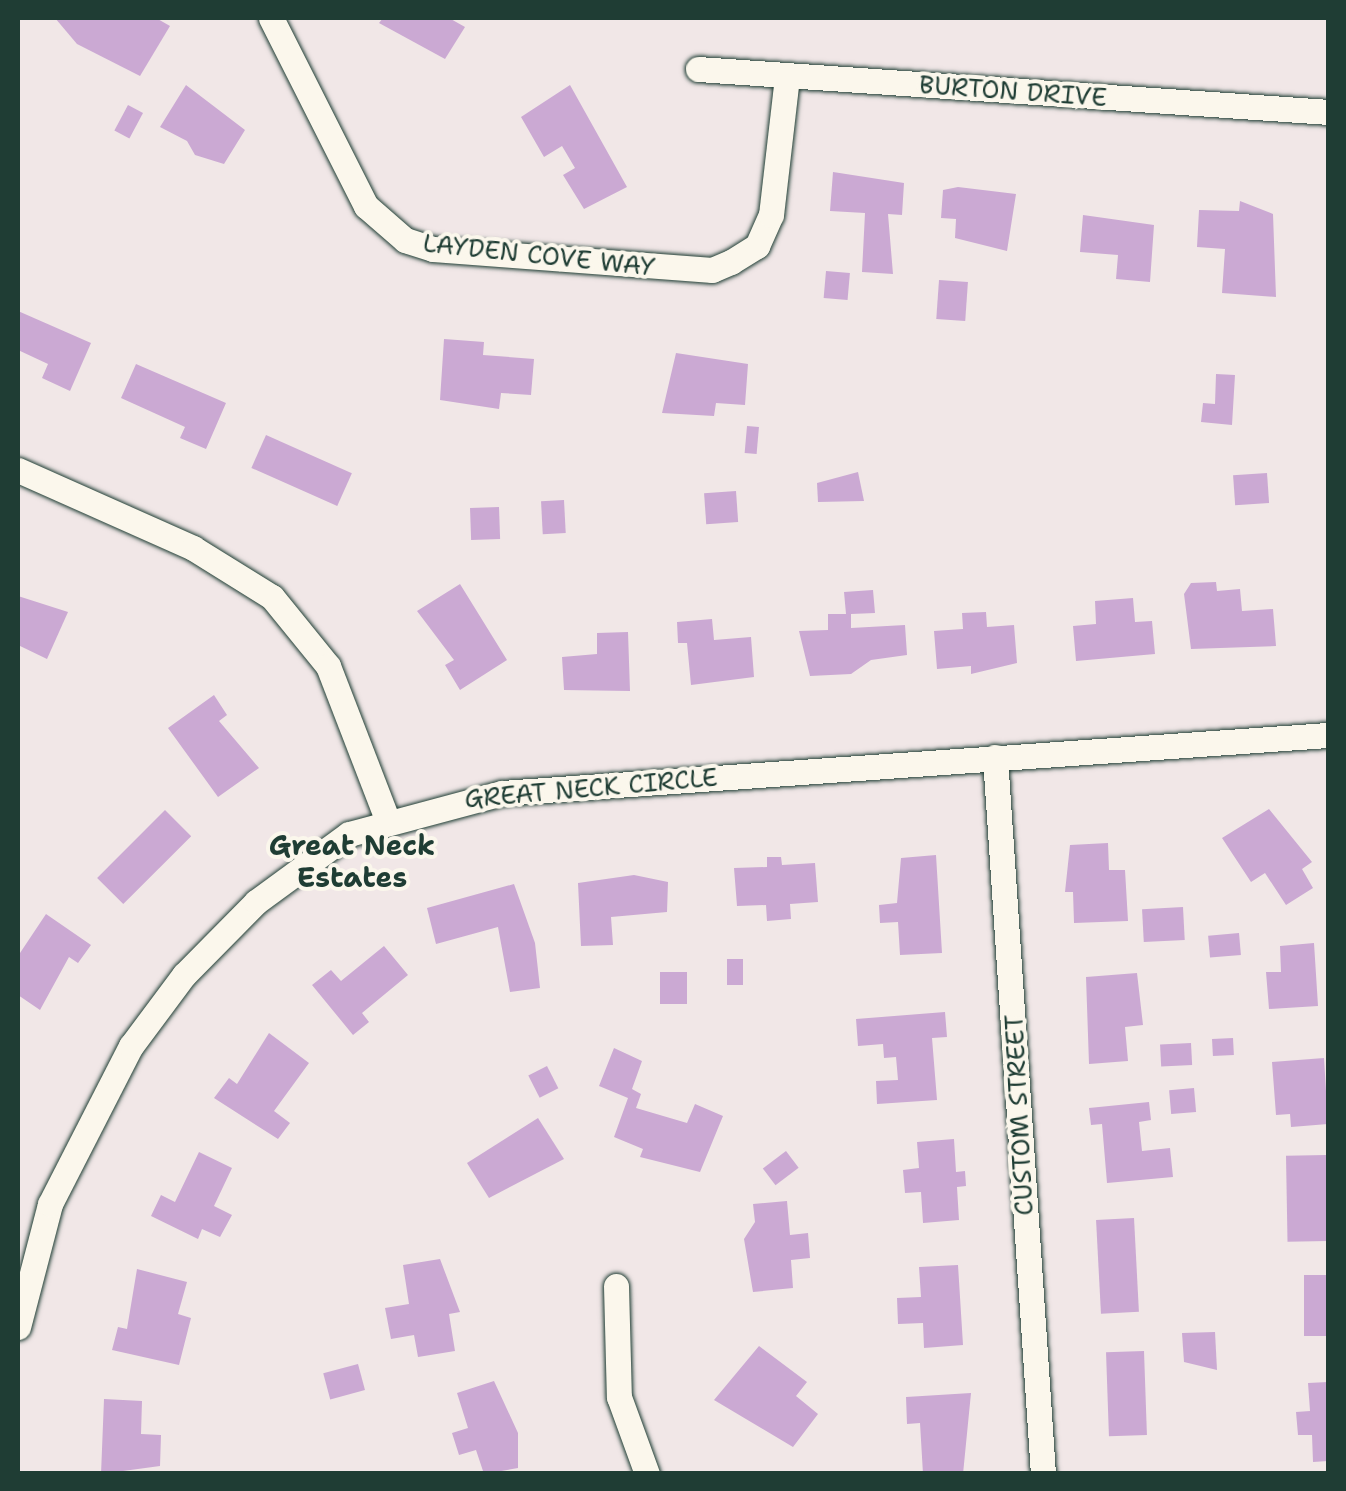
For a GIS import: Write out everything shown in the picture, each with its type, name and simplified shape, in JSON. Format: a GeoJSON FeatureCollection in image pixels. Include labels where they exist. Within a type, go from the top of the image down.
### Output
{"type":"FeatureCollection","features":[{"type":"Feature","properties":{"kind":"street","name":"LAYDEN COVE WAY"},"geometry":{"type":"LineString","coordinates":[[271,18],[366,206],[406,240],[433,249],[712,270],[732,262],[757,246],[771,215],[786,76]]}},
{"type":"Feature","properties":{"kind":"street","name":"BURTON DRIVE"},"geometry":{"type":"LineString","coordinates":[[698,69],[1328,112]]}},
{"type":"Feature","properties":{"kind":"street"},"geometry":{"type":"LineString","coordinates":[[18,470],[193,548],[272,597],[328,666],[387,819]]}},
{"type":"Feature","properties":{"kind":"street","name":"GREAT NECK CIRCLE"},"geometry":{"type":"LineString","coordinates":[[18,1327],[24,1259],[65,1172],[166,998],[300,865],[387,819],[502,793],[1328,735]]}},
{"type":"Feature","properties":{"kind":"street","name":"CUSTOM STREET"},"geometry":{"type":"LineString","coordinates":[[996,757],[1043,1474]]}},
{"type":"Feature","properties":{"kind":"street"},"geometry":{"type":"LineString","coordinates":[[616,1286],[619,1397],[647,1474]]}},
{"type":"Feature","properties":{"kind":"building"},"geometry":{"type":"Polygon","coordinates":[[[55,18],[156,18],[170,26],[140,76],[77,44],[55,18]]]}},
{"type":"Feature","properties":{"kind":"building"},"geometry":{"type":"Polygon","coordinates":[[[383,18],[449,18],[465,27],[445,59],[379,23],[383,18]]]}},
{"type":"Feature","properties":{"kind":"building"},"geometry":{"type":"Polygon","coordinates":[[[186,85],[245,130],[224,164],[195,155],[187,141],[160,127],[186,85]]]}},
{"type":"Feature","properties":{"kind":"building"},"geometry":{"type":"Polygon","coordinates":[[[570,85],[627,187],[584,209],[563,175],[575,168],[562,146],[544,157],[521,117],[570,85]]]}},
{"type":"Feature","properties":{"kind":"building"},"geometry":{"type":"Polygon","coordinates":[[[128,105],[143,113],[129,139],[114,131],[128,105]]]}},
{"type":"Feature","properties":{"kind":"building"},"geometry":{"type":"Polygon","coordinates":[[[833,172],[904,183],[902,215],[888,214],[893,274],[862,272],[865,213],[830,211],[833,172]]]}},
{"type":"Feature","properties":{"kind":"building"},"geometry":{"type":"Polygon","coordinates":[[[958,187],[1016,194],[1007,251],[955,238],[956,219],[941,218],[943,190],[958,187]]]}},
{"type":"Feature","properties":{"kind":"building"},"geometry":{"type":"Polygon","coordinates":[[[1240,201],[1273,214],[1276,297],[1222,293],[1225,249],[1197,247],[1199,210],[1239,211],[1240,201]]]}},
{"type":"Feature","properties":{"kind":"building"},"geometry":{"type":"Polygon","coordinates":[[[1083,215],[1154,225],[1150,282],[1116,279],[1118,255],[1080,252],[1083,215]]]}},
{"type":"Feature","properties":{"kind":"building"},"geometry":{"type":"Polygon","coordinates":[[[826,271],[850,273],[848,300],[824,298],[826,271]]]}},
{"type":"Feature","properties":{"kind":"building"},"geometry":{"type":"Polygon","coordinates":[[[939,280],[968,282],[965,321],[936,319],[939,280]]]}},
{"type":"Feature","properties":{"kind":"building"},"geometry":{"type":"Polygon","coordinates":[[[18,311],[91,343],[70,391],[42,378],[48,364],[18,350],[18,311]]]}},
{"type":"Feature","properties":{"kind":"building"},"geometry":{"type":"Polygon","coordinates":[[[444,339],[484,342],[483,355],[534,359],[531,395],[501,393],[499,409],[440,400],[444,339]]]}},
{"type":"Feature","properties":{"kind":"building"},"geometry":{"type":"Polygon","coordinates":[[[676,353],[748,364],[745,405],[716,403],[714,416],[662,413],[676,353]]]}},
{"type":"Feature","properties":{"kind":"building"},"geometry":{"type":"Polygon","coordinates":[[[136,364],[226,403],[206,449],[180,438],[185,427],[121,398],[136,364]]]}},
{"type":"Feature","properties":{"kind":"building"},"geometry":{"type":"Polygon","coordinates":[[[1216,374],[1235,375],[1232,425],[1201,422],[1203,403],[1215,404],[1216,374]]]}},
{"type":"Feature","properties":{"kind":"building"},"geometry":{"type":"Polygon","coordinates":[[[747,426],[759,427],[757,454],[745,453],[747,426]]]}},
{"type":"Feature","properties":{"kind":"building"},"geometry":{"type":"Polygon","coordinates":[[[266,435],[352,473],[337,506],[251,468],[266,435]]]}},
{"type":"Feature","properties":{"kind":"building"},"geometry":{"type":"Polygon","coordinates":[[[858,472],[864,501],[818,502],[817,483],[858,472]]]}},
{"type":"Feature","properties":{"kind":"building"},"geometry":{"type":"Polygon","coordinates":[[[1267,473],[1269,503],[1235,505],[1233,475],[1267,473]]]}},
{"type":"Feature","properties":{"kind":"building"},"geometry":{"type":"Polygon","coordinates":[[[736,491],[738,522],[706,524],[704,493],[736,491]]]}},
{"type":"Feature","properties":{"kind":"building"},"geometry":{"type":"Polygon","coordinates":[[[564,500],[566,533],[543,534],[541,501],[564,500]]]}},
{"type":"Feature","properties":{"kind":"building"},"geometry":{"type":"Polygon","coordinates":[[[499,507],[500,539],[471,540],[470,508],[499,507]]]}},
{"type":"Feature","properties":{"kind":"building"},"geometry":{"type":"Polygon","coordinates":[[[1216,582],[1217,591],[1240,589],[1242,611],[1273,609],[1276,646],[1191,649],[1184,594],[1191,583],[1216,582]]]}},
{"type":"Feature","properties":{"kind":"building"},"geometry":{"type":"Polygon","coordinates":[[[460,584],[507,660],[460,690],[445,665],[454,660],[417,611],[460,584]]]}},
{"type":"Feature","properties":{"kind":"building"},"geometry":{"type":"Polygon","coordinates":[[[873,590],[875,613],[851,614],[851,628],[905,625],[907,655],[871,660],[851,674],[810,676],[799,631],[828,630],[828,614],[846,614],[844,592],[873,590]]]}},
{"type":"Feature","properties":{"kind":"building"},"geometry":{"type":"Polygon","coordinates":[[[18,596],[68,612],[47,659],[18,645],[18,596]]]}},
{"type":"Feature","properties":{"kind":"building"},"geometry":{"type":"Polygon","coordinates":[[[1133,598],[1135,622],[1152,621],[1155,654],[1076,661],[1073,626],[1096,624],[1095,601],[1133,598]]]}},
{"type":"Feature","properties":{"kind":"building"},"geometry":{"type":"Polygon","coordinates":[[[986,612],[987,627],[1014,625],[1017,663],[971,674],[971,666],[937,669],[934,631],[963,629],[962,613],[986,612]]]}},
{"type":"Feature","properties":{"kind":"building"},"geometry":{"type":"Polygon","coordinates":[[[712,619],[714,640],[751,637],[754,677],[691,685],[687,643],[678,643],[677,622],[712,619]]]}},
{"type":"Feature","properties":{"kind":"building"},"geometry":{"type":"Polygon","coordinates":[[[628,632],[630,691],[564,690],[562,657],[597,654],[597,633],[628,632]]]}},
{"type":"Feature","properties":{"kind":"building"},"geometry":{"type":"Polygon","coordinates":[[[214,695],[227,715],[219,721],[259,768],[218,797],[168,728],[214,695]]]}},
{"type":"Feature","properties":{"kind":"building"},"geometry":{"type":"Polygon","coordinates":[[[1269,809],[1312,862],[1302,869],[1313,888],[1286,905],[1265,873],[1251,882],[1222,838],[1269,809]]]}},
{"type":"Feature","properties":{"kind":"building"},"geometry":{"type":"Polygon","coordinates":[[[165,810],[191,836],[123,904],[97,878],[165,810]]]}},
{"type":"Feature","properties":{"kind":"building"},"geometry":{"type":"Polygon","coordinates":[[[1108,843],[1109,870],[1125,870],[1128,921],[1074,923],[1073,892],[1065,892],[1070,845],[1108,843]]]}},
{"type":"Feature","properties":{"kind":"building"},"geometry":{"type":"Polygon","coordinates":[[[936,855],[942,953],[900,955],[898,922],[880,923],[879,905],[897,903],[901,858],[936,855]]]}},
{"type":"Feature","properties":{"kind":"building"},"geometry":{"type":"Polygon","coordinates":[[[767,857],[781,857],[782,865],[815,863],[818,902],[790,904],[791,919],[767,921],[766,905],[737,906],[734,868],[767,867],[767,857]]]}},
{"type":"Feature","properties":{"kind":"building"},"geometry":{"type":"Polygon","coordinates":[[[634,875],[668,882],[667,912],[611,917],[613,945],[581,946],[578,883],[634,875]]]}},
{"type":"Feature","properties":{"kind":"building"},"geometry":{"type":"Polygon","coordinates":[[[514,884],[535,943],[540,988],[510,992],[498,927],[436,944],[427,908],[514,884]]]}},
{"type":"Feature","properties":{"kind":"building"},"geometry":{"type":"Polygon","coordinates":[[[1183,907],[1185,940],[1144,942],[1142,909],[1183,907]]]}},
{"type":"Feature","properties":{"kind":"building"},"geometry":{"type":"Polygon","coordinates":[[[46,914],[91,945],[78,963],[69,957],[40,1010],[18,995],[18,956],[46,914]]]}},
{"type":"Feature","properties":{"kind":"building"},"geometry":{"type":"Polygon","coordinates":[[[1239,933],[1241,955],[1210,958],[1208,936],[1239,933]]]}},
{"type":"Feature","properties":{"kind":"building"},"geometry":{"type":"Polygon","coordinates":[[[1314,943],[1318,1006],[1269,1009],[1266,972],[1281,972],[1280,946],[1314,943]]]}},
{"type":"Feature","properties":{"kind":"building"},"geometry":{"type":"Polygon","coordinates":[[[384,946],[408,975],[362,1013],[369,1022],[353,1035],[312,985],[331,970],[341,981],[384,946]]]}},
{"type":"Feature","properties":{"kind":"building"},"geometry":{"type":"Polygon","coordinates":[[[727,959],[743,959],[743,985],[727,985],[727,959]]]}},
{"type":"Feature","properties":{"kind":"building"},"geometry":{"type":"Polygon","coordinates":[[[660,972],[687,972],[687,1004],[660,1004],[660,972]]]}},
{"type":"Feature","properties":{"kind":"building"},"geometry":{"type":"Polygon","coordinates":[[[1137,973],[1143,1025],[1125,1027],[1128,1061],[1089,1064],[1086,977],[1137,973]]]}},
{"type":"Feature","properties":{"kind":"building"},"geometry":{"type":"Polygon","coordinates":[[[945,1012],[947,1037],[932,1038],[937,1100],[877,1104],[876,1081],[898,1080],[896,1057],[884,1058],[883,1044],[858,1046],[856,1019],[945,1012]]]}},
{"type":"Feature","properties":{"kind":"building"},"geometry":{"type":"Polygon","coordinates":[[[269,1033],[309,1063],[274,1111],[290,1123],[278,1139],[214,1098],[229,1078],[237,1084],[269,1033]]]}},
{"type":"Feature","properties":{"kind":"building"},"geometry":{"type":"Polygon","coordinates":[[[1233,1038],[1234,1055],[1213,1056],[1212,1039],[1233,1038]]]}},
{"type":"Feature","properties":{"kind":"building"},"geometry":{"type":"Polygon","coordinates":[[[1191,1043],[1192,1065],[1161,1067],[1160,1045],[1191,1043]]]}},
{"type":"Feature","properties":{"kind":"building"},"geometry":{"type":"Polygon","coordinates":[[[614,1048],[642,1061],[632,1089],[641,1094],[636,1108],[687,1123],[695,1104],[723,1116],[700,1172],[640,1157],[643,1149],[614,1137],[628,1098],[599,1086],[614,1048]]]}},
{"type":"Feature","properties":{"kind":"building"},"geometry":{"type":"Polygon","coordinates":[[[1324,1058],[1328,1124],[1291,1127],[1290,1114],[1276,1115],[1272,1062],[1324,1058]]]}},
{"type":"Feature","properties":{"kind":"building"},"geometry":{"type":"Polygon","coordinates":[[[547,1066],[558,1088],[540,1098],[528,1076],[547,1066]]]}},
{"type":"Feature","properties":{"kind":"building"},"geometry":{"type":"Polygon","coordinates":[[[1194,1088],[1196,1112],[1171,1114],[1169,1090],[1194,1088]]]}},
{"type":"Feature","properties":{"kind":"building"},"geometry":{"type":"Polygon","coordinates":[[[1149,1102],[1151,1120],[1139,1122],[1142,1151],[1170,1148],[1173,1177],[1107,1183],[1102,1124],[1091,1125],[1089,1108],[1149,1102]]]}},
{"type":"Feature","properties":{"kind":"building"},"geometry":{"type":"Polygon","coordinates":[[[538,1118],[564,1159],[489,1198],[467,1163],[538,1118]]]}},
{"type":"Feature","properties":{"kind":"building"},"geometry":{"type":"Polygon","coordinates":[[[954,1139],[956,1172],[965,1171],[966,1186],[957,1187],[959,1220],[923,1223],[921,1192],[905,1193],[903,1170],[919,1168],[917,1142],[954,1139]]]}},
{"type":"Feature","properties":{"kind":"building"},"geometry":{"type":"Polygon","coordinates":[[[786,1151],[799,1168],[775,1185],[763,1168],[786,1151]]]}},
{"type":"Feature","properties":{"kind":"building"},"geometry":{"type":"Polygon","coordinates":[[[199,1152],[232,1168],[214,1206],[232,1215],[220,1237],[202,1229],[198,1239],[151,1216],[161,1195],[175,1202],[199,1152]]]}},
{"type":"Feature","properties":{"kind":"building"},"geometry":{"type":"Polygon","coordinates":[[[1326,1155],[1328,1241],[1288,1242],[1286,1156],[1326,1155]]]}},
{"type":"Feature","properties":{"kind":"building"},"geometry":{"type":"Polygon","coordinates":[[[787,1201],[790,1235],[808,1233],[810,1258],[791,1260],[793,1288],[753,1292],[744,1239],[755,1222],[753,1204],[787,1201]]]}},
{"type":"Feature","properties":{"kind":"building"},"geometry":{"type":"Polygon","coordinates":[[[1134,1218],[1139,1312],[1101,1314],[1096,1220],[1134,1218]]]}},
{"type":"Feature","properties":{"kind":"building"},"geometry":{"type":"Polygon","coordinates":[[[440,1259],[460,1312],[449,1314],[455,1351],[418,1357],[414,1335],[391,1339],[385,1308],[409,1304],[403,1265],[440,1259]]]}},
{"type":"Feature","properties":{"kind":"building"},"geometry":{"type":"Polygon","coordinates":[[[958,1265],[963,1345],[924,1348],[923,1323],[898,1324],[897,1298],[921,1297],[919,1267],[958,1265]]]}},
{"type":"Feature","properties":{"kind":"building"},"geometry":{"type":"Polygon","coordinates":[[[137,1269],[187,1282],[178,1314],[191,1318],[179,1365],[112,1350],[118,1327],[127,1329],[137,1269]]]}},
{"type":"Feature","properties":{"kind":"building"},"geometry":{"type":"Polygon","coordinates":[[[1304,1275],[1328,1275],[1328,1336],[1304,1336],[1304,1275]]]}},
{"type":"Feature","properties":{"kind":"building"},"geometry":{"type":"Polygon","coordinates":[[[1215,1332],[1217,1370],[1184,1362],[1182,1333],[1215,1332]]]}},
{"type":"Feature","properties":{"kind":"building"},"geometry":{"type":"Polygon","coordinates":[[[759,1346],[807,1382],[796,1396],[818,1414],[793,1447],[714,1400],[759,1346]]]}},
{"type":"Feature","properties":{"kind":"building"},"geometry":{"type":"Polygon","coordinates":[[[1144,1351],[1147,1435],[1109,1436],[1106,1352],[1144,1351]]]}},
{"type":"Feature","properties":{"kind":"building"},"geometry":{"type":"Polygon","coordinates":[[[358,1364],[365,1390],[330,1399],[323,1373],[358,1364]]]}},
{"type":"Feature","properties":{"kind":"building"},"geometry":{"type":"Polygon","coordinates":[[[494,1381],[518,1433],[518,1468],[484,1474],[476,1450],[459,1455],[452,1433],[468,1428],[457,1393],[494,1381]]]}},
{"type":"Feature","properties":{"kind":"building"},"geometry":{"type":"Polygon","coordinates":[[[1328,1382],[1328,1461],[1313,1462],[1312,1435],[1298,1435],[1296,1412],[1310,1411],[1308,1383],[1328,1382]]]}},
{"type":"Feature","properties":{"kind":"building"},"geometry":{"type":"Polygon","coordinates":[[[971,1393],[963,1474],[923,1474],[920,1423],[907,1424],[906,1397],[971,1393]]]}},
{"type":"Feature","properties":{"kind":"building"},"geometry":{"type":"Polygon","coordinates":[[[104,1399],[142,1401],[141,1434],[161,1435],[160,1466],[101,1474],[104,1399]]]}},
{"type":"Feature","properties":{"kind":"district","name":"Great Neck Estates"},"geometry":{"type":"Point","coordinates":[352,861]}}]}
